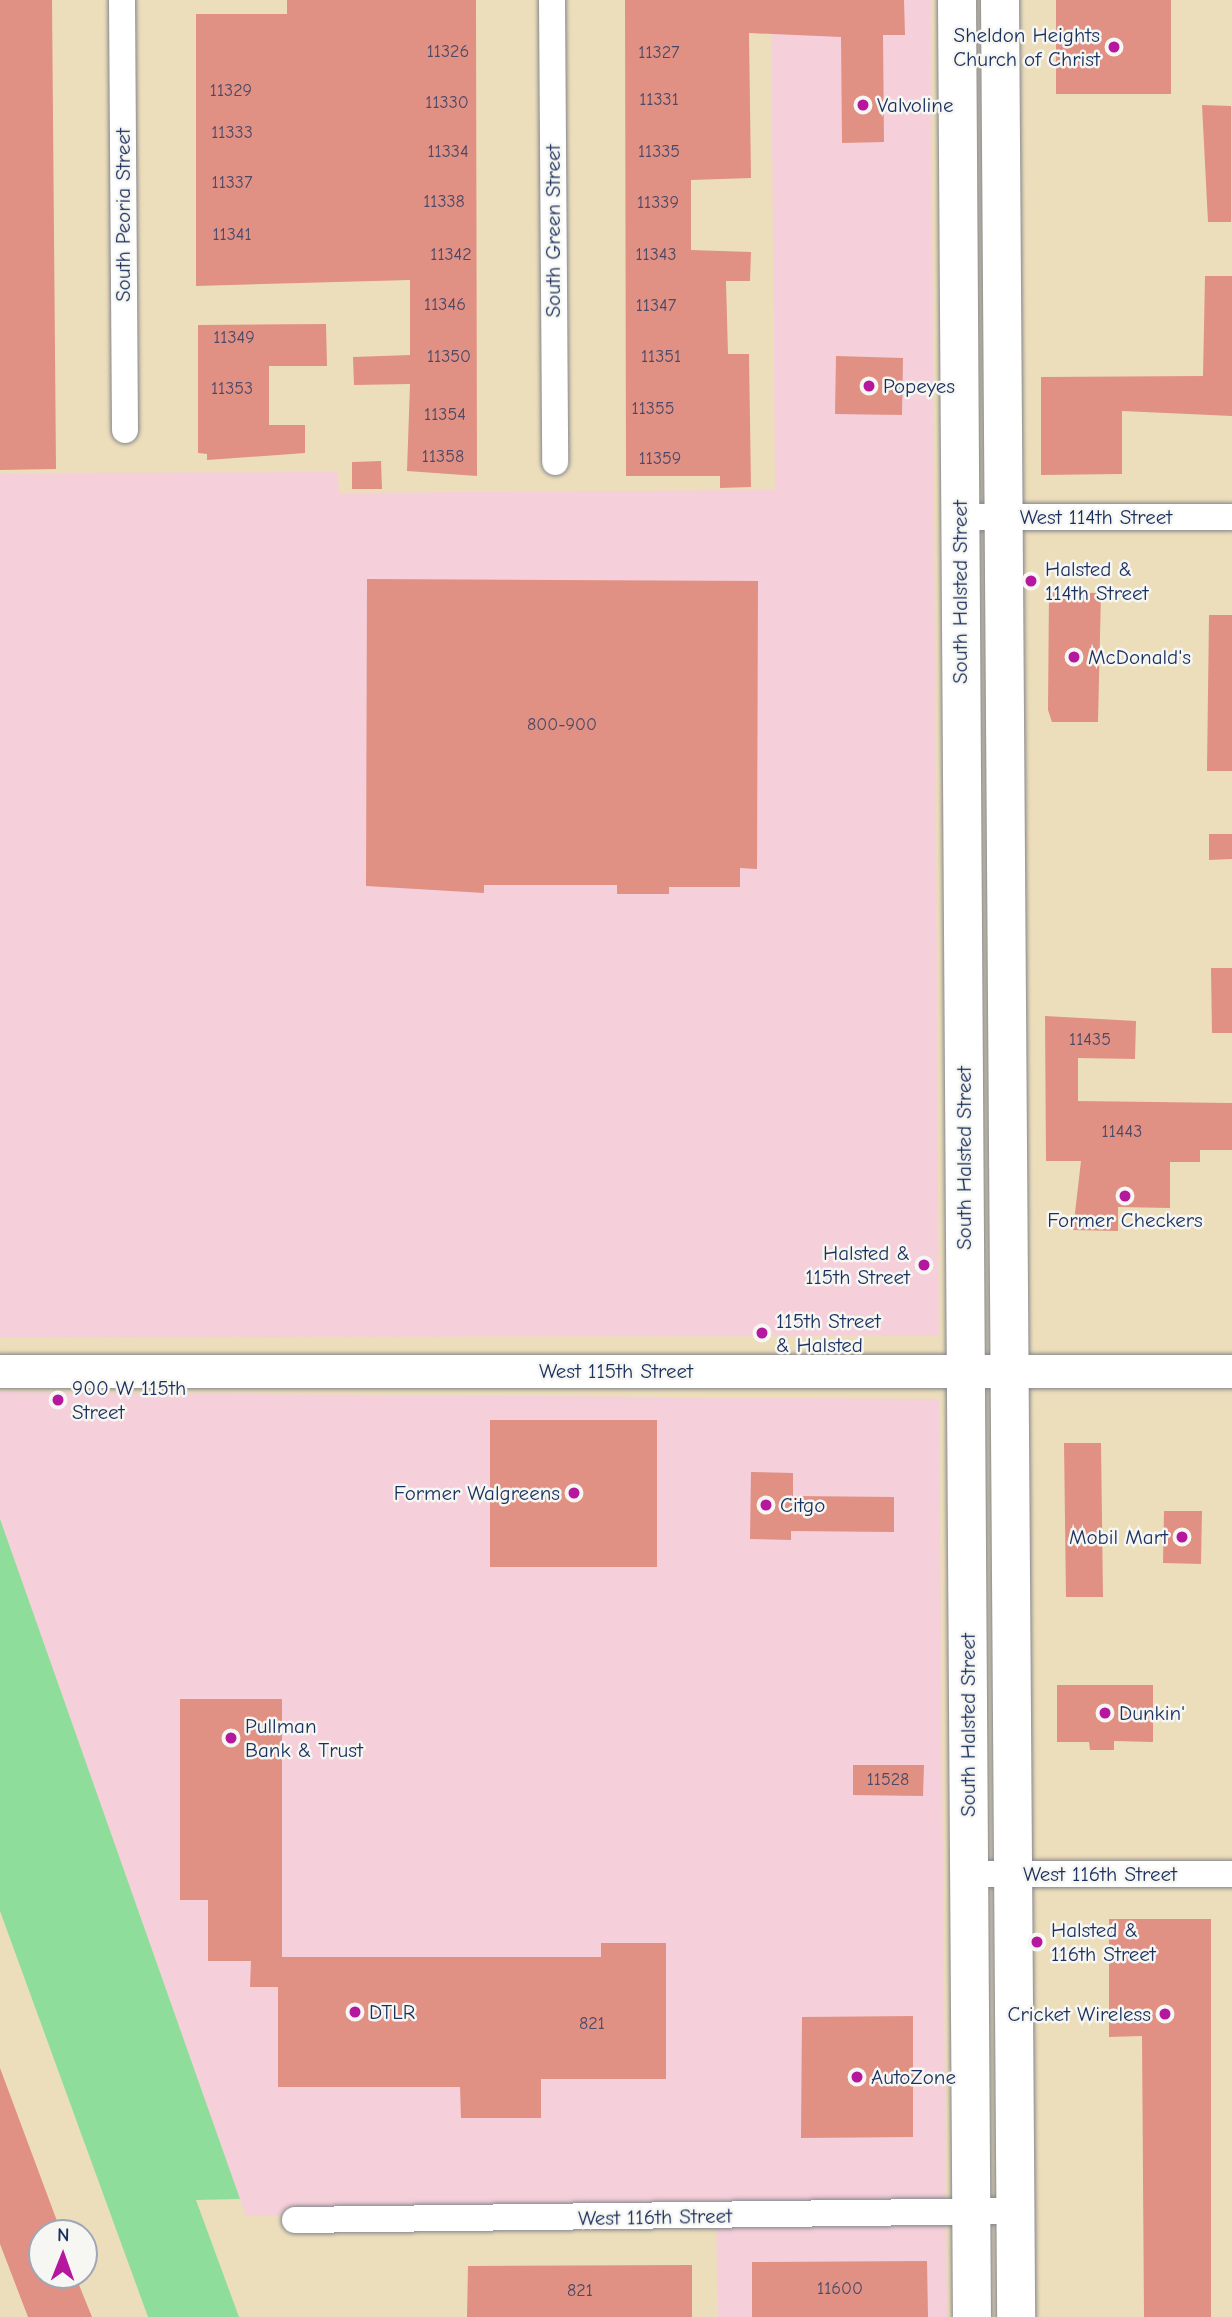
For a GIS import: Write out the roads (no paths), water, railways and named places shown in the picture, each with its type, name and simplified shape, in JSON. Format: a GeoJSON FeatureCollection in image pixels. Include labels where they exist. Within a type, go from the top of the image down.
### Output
{"type":"FeatureCollection","features":[{"type":"Feature","properties":{"kind":"main road","name":"South Halsted Street"},"geometry":{"type":"LineString","coordinates":[[957,0],[972,2317]]}},
{"type":"Feature","properties":{"kind":"main road","name":"South Halsted Street"},"geometry":{"type":"LineString","coordinates":[[1000,0],[1016,2317]]}},
{"type":"Feature","properties":{"kind":"street","name":"South Peoria Street"},"geometry":{"type":"LineString","coordinates":[[122,0],[125,430]]}},
{"type":"Feature","properties":{"kind":"street","name":"South Green Street"},"geometry":{"type":"LineString","coordinates":[[552,0],[555,462]]}},
{"type":"Feature","properties":{"kind":"street","name":"West 114th Street"},"geometry":{"type":"LineString","coordinates":[[959,517],[1232,517]]}},
{"type":"Feature","properties":{"kind":"street","name":"West 115th Street"},"geometry":{"type":"LineString","coordinates":[[0,1371],[1232,1371]]}},
{"type":"Feature","properties":{"kind":"street","name":"West 116th Street"},"geometry":{"type":"LineString","coordinates":[[969,1874],[1232,1874]]}},
{"type":"Feature","properties":{"kind":"street","name":"West 116th Street"},"geometry":{"type":"LineString","coordinates":[[295,2220],[1014,2211]]}},
{"type":"Feature","properties":{"kind":"place","name":"Sheldon Heights Church of Christ"},"geometry":{"type":"Point","coordinates":[1114,47]}},
{"type":"Feature","properties":{"kind":"place","name":"Valvoline"},"geometry":{"type":"Point","coordinates":[863,105]}},
{"type":"Feature","properties":{"kind":"place","name":"Popeyes"},"geometry":{"type":"Point","coordinates":[869,386]}},
{"type":"Feature","properties":{"kind":"place","name":"Halsted & 114th Street"},"geometry":{"type":"Point","coordinates":[1031,581]}},
{"type":"Feature","properties":{"kind":"place","name":"McDonald's"},"geometry":{"type":"Point","coordinates":[1074,657]}},
{"type":"Feature","properties":{"kind":"place","name":"Former Checkers"},"geometry":{"type":"Point","coordinates":[1125,1196]}},
{"type":"Feature","properties":{"kind":"place","name":"Halsted & 115th Street"},"geometry":{"type":"Point","coordinates":[924,1265]}},
{"type":"Feature","properties":{"kind":"place","name":"115th Street & Halsted"},"geometry":{"type":"Point","coordinates":[762,1333]}},
{"type":"Feature","properties":{"kind":"place","name":"900 W 115th Street"},"geometry":{"type":"Point","coordinates":[58,1400]}},
{"type":"Feature","properties":{"kind":"place","name":"Former Walgreens"},"geometry":{"type":"Point","coordinates":[574,1493]}},
{"type":"Feature","properties":{"kind":"place","name":"Citgo"},"geometry":{"type":"Point","coordinates":[766,1505]}},
{"type":"Feature","properties":{"kind":"place","name":"Mobil Mart"},"geometry":{"type":"Point","coordinates":[1182,1537]}},
{"type":"Feature","properties":{"kind":"place","name":"Dunkin'"},"geometry":{"type":"Point","coordinates":[1105,1713]}},
{"type":"Feature","properties":{"kind":"place","name":"Pullman Bank & Trust"},"geometry":{"type":"Point","coordinates":[231,1738]}},
{"type":"Feature","properties":{"kind":"place","name":"Halsted & 116th Street"},"geometry":{"type":"Point","coordinates":[1037,1942]}},
{"type":"Feature","properties":{"kind":"place","name":"DTLR"},"geometry":{"type":"Point","coordinates":[355,2012]}},
{"type":"Feature","properties":{"kind":"place","name":"Cricket Wireless"},"geometry":{"type":"Point","coordinates":[1165,2014]}},
{"type":"Feature","properties":{"kind":"place","name":"AutoZone"},"geometry":{"type":"Point","coordinates":[857,2077]}}]}
